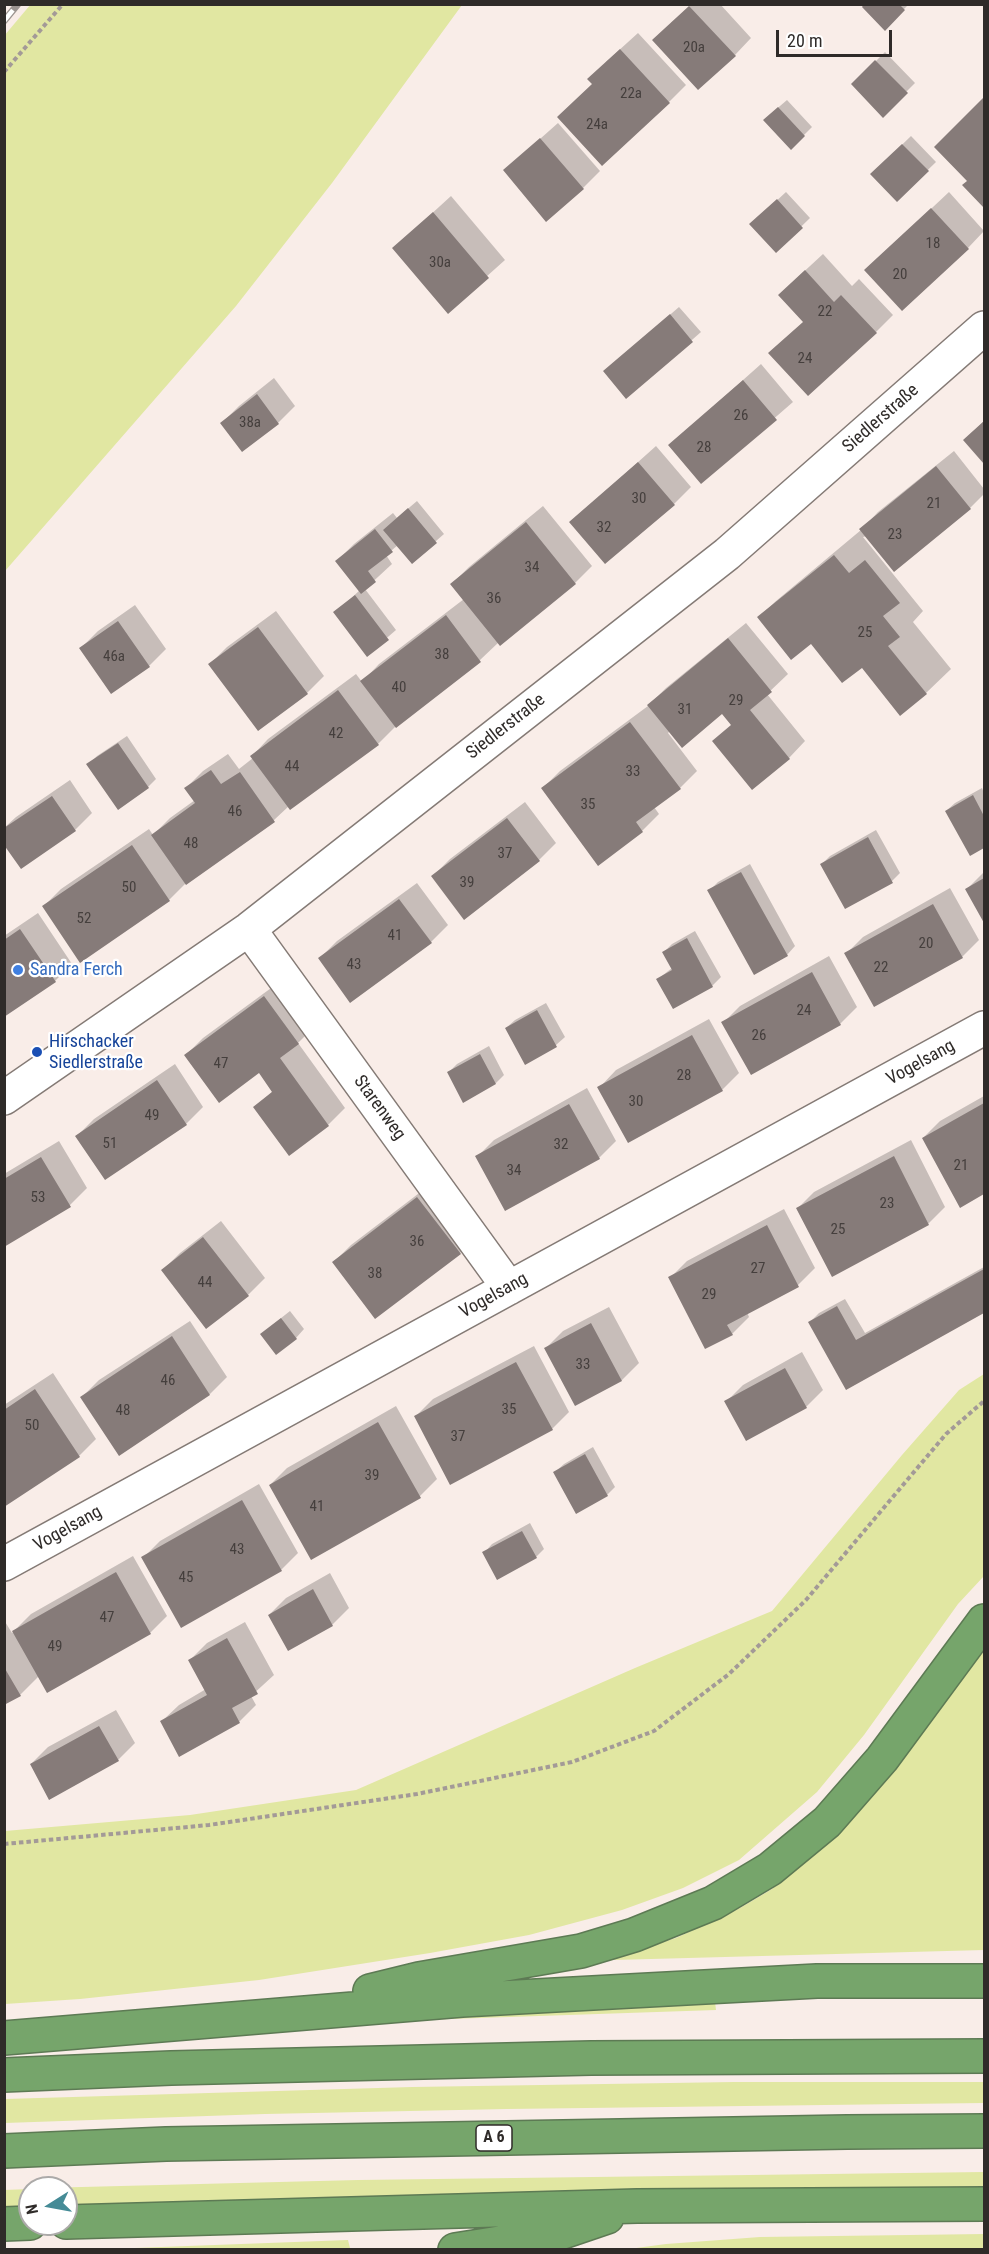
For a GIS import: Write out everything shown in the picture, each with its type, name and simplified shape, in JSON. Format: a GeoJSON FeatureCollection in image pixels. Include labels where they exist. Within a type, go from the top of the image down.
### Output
{"type":"FeatureCollection","features":[{"type":"Feature","properties":{"kind":"highway"},"geometry":{"type":"LineString","coordinates":[[286,2013],[419,1979],[581,1951],[634,1935],[713,1903],[770,1869],[827,1822],[882,1759],[984,1621]]}},
{"type":"Feature","properties":{"kind":"highway"},"geometry":{"type":"LineString","coordinates":[[4,2038],[462,2000],[817,1981],[984,1981]]}},
{"type":"Feature","properties":{"kind":"highway"},"geometry":{"type":"LineString","coordinates":[[4,2074],[591,2058],[984,2056]]}},
{"type":"Feature","properties":{"kind":"highway","name":"A 6"},"geometry":{"type":"LineString","coordinates":[[4,2151],[166,2144],[984,2131]]}},
{"type":"Feature","properties":{"kind":"highway"},"geometry":{"type":"LineString","coordinates":[[78,2222],[637,2206],[984,2204]]}},
{"type":"Feature","properties":{"kind":"highway"},"geometry":{"type":"LineString","coordinates":[[455,2250],[557,2234],[637,2206]]}},
{"type":"Feature","properties":{"kind":"street","name":"Siedlerstraße"},"geometry":{"type":"LineString","coordinates":[[4,1098],[249,929],[727,554],[984,328]]}},
{"type":"Feature","properties":{"kind":"street","name":"Starenweg"},"geometry":{"type":"LineString","coordinates":[[249,929],[509,1288]]}},
{"type":"Feature","properties":{"kind":"street","name":"Vogelsang"},"geometry":{"type":"LineString","coordinates":[[4,1564],[984,1028]]}},
{"type":"Feature","properties":{"kind":"path"},"geometry":{"type":"LineString","coordinates":[[4,72],[63,4]]}},
{"type":"Feature","properties":{"kind":"path"},"geometry":{"type":"LineString","coordinates":[[4,1844],[209,1825],[417,1794],[572,1762],[654,1731],[729,1674],[806,1600],[946,1434],[984,1401]]}},
{"type":"Feature","properties":{"kind":"green space"},"geometry":{"type":"Polygon","coordinates":[[[31,4],[462,5],[332,183],[236,306],[5,571],[4,36],[31,4]]]}},
{"type":"Feature","properties":{"kind":"green space"},"geometry":{"type":"Polygon","coordinates":[[[984,1374],[984,1576],[958,1604],[864,1735],[817,1792],[739,1860],[683,1888],[622,1910],[529,1935],[259,1980],[80,1999],[5,2004],[5,1831],[190,1815],[356,1790],[772,1611],[959,1390],[984,1374]]]}},
{"type":"Feature","properties":{"kind":"green space"},"geometry":{"type":"Polygon","coordinates":[[[984,1639],[984,1950],[614,1960],[614,1957],[676,1938],[740,1908],[772,1889],[819,1851],[842,1828],[984,1639]]]}},
{"type":"Feature","properties":{"kind":"green space"},"geometry":{"type":"Polygon","coordinates":[[[715,2002],[716,2010],[421,2020],[423,2015],[715,2002]]]}},
{"type":"Feature","properties":{"kind":"green space"},"geometry":{"type":"Polygon","coordinates":[[[734,2082],[984,2082],[984,2103],[507,2109],[5,2123],[5,2099],[412,2087],[734,2082]]]}},
{"type":"Feature","properties":{"kind":"green space"},"geometry":{"type":"Polygon","coordinates":[[[984,2172],[984,2191],[78,2207],[78,2187],[358,2180],[984,2172]]]}},
{"type":"Feature","properties":{"kind":"green space"},"geometry":{"type":"Polygon","coordinates":[[[18,2189],[18,2209],[5,2209],[4,2190],[18,2189]]]}},
{"type":"Feature","properties":{"kind":"green space"},"geometry":{"type":"Polygon","coordinates":[[[984,2234],[984,2250],[629,2249],[760,2237],[984,2234]]]}},
{"type":"Feature","properties":{"kind":"green space"},"geometry":{"type":"Polygon","coordinates":[[[348,2240],[350,2248],[340,2250],[108,2249],[348,2240]]]}},
{"type":"Feature","properties":{"kind":"building"},"geometry":{"type":"Polygon","coordinates":[[[864,4],[899,4],[905,10],[885,31],[862,7],[864,4]]]}},
{"type":"Feature","properties":{"kind":"building"},"geometry":{"type":"Polygon","coordinates":[[[689,6],[736,56],[698,90],[652,40],[689,6]]]}},
{"type":"Feature","properties":{"kind":"building"},"geometry":{"type":"Polygon","coordinates":[[[620,49],[670,103],[602,166],[557,117],[592,84],[587,79],[620,49]]]}},
{"type":"Feature","properties":{"kind":"building"},"geometry":{"type":"Polygon","coordinates":[[[875,60],[908,93],[883,118],[851,84],[875,60]]]}},
{"type":"Feature","properties":{"kind":"building"},"geometry":{"type":"Polygon","coordinates":[[[984,97],[984,208],[962,185],[967,181],[934,147],[984,97]]]}},
{"type":"Feature","properties":{"kind":"building"},"geometry":{"type":"Polygon","coordinates":[[[778,107],[805,136],[791,150],[763,120],[778,107]]]}},
{"type":"Feature","properties":{"kind":"building"},"geometry":{"type":"Polygon","coordinates":[[[540,138],[584,189],[546,222],[503,170],[540,138]]]}},
{"type":"Feature","properties":{"kind":"building"},"geometry":{"type":"Polygon","coordinates":[[[902,144],[929,171],[897,202],[870,174],[902,144]]]}},
{"type":"Feature","properties":{"kind":"building"},"geometry":{"type":"Polygon","coordinates":[[[777,199],[803,228],[776,253],[749,224],[777,199]]]}},
{"type":"Feature","properties":{"kind":"building"},"geometry":{"type":"Polygon","coordinates":[[[931,208],[969,249],[902,311],[864,270],[931,208]]]}},
{"type":"Feature","properties":{"kind":"building"},"geometry":{"type":"Polygon","coordinates":[[[433,212],[489,278],[448,314],[392,248],[433,212]]]}},
{"type":"Feature","properties":{"kind":"building"},"geometry":{"type":"Polygon","coordinates":[[[805,270],[834,302],[841,295],[877,333],[808,396],[768,353],[803,322],[778,295],[805,270]]]}},
{"type":"Feature","properties":{"kind":"building"},"geometry":{"type":"Polygon","coordinates":[[[670,314],[693,342],[626,399],[603,371],[670,314]]]}},
{"type":"Feature","properties":{"kind":"building"},"geometry":{"type":"Polygon","coordinates":[[[743,380],[777,420],[701,484],[668,445],[743,380]]]}},
{"type":"Feature","properties":{"kind":"building"},"geometry":{"type":"Polygon","coordinates":[[[257,394],[279,424],[242,452],[220,423],[257,394]]]}},
{"type":"Feature","properties":{"kind":"building"},"geometry":{"type":"Polygon","coordinates":[[[984,421],[984,464],[963,440],[984,421]]]}},
{"type":"Feature","properties":{"kind":"building"},"geometry":{"type":"Polygon","coordinates":[[[638,462],[675,505],[605,564],[569,522],[638,462]]]}},
{"type":"Feature","properties":{"kind":"building"},"geometry":{"type":"Polygon","coordinates":[[[936,466],[971,509],[894,572],[859,529],[936,466]]]}},
{"type":"Feature","properties":{"kind":"building"},"geometry":{"type":"Polygon","coordinates":[[[408,508],[437,543],[412,564],[383,530],[408,508]]]}},
{"type":"Feature","properties":{"kind":"building"},"geometry":{"type":"Polygon","coordinates":[[[526,522],[576,584],[500,646],[450,584],[526,522]]]}},
{"type":"Feature","properties":{"kind":"building"},"geometry":{"type":"Polygon","coordinates":[[[375,529],[393,552],[368,571],[376,582],[361,594],[335,561],[375,529]]]}},
{"type":"Feature","properties":{"kind":"building"},"geometry":{"type":"Polygon","coordinates":[[[834,555],[849,573],[865,560],[900,603],[883,616],[900,637],[888,646],[927,694],[900,716],[862,668],[842,683],[811,644],[791,660],[757,617],[834,555]]]}},
{"type":"Feature","properties":{"kind":"building"},"geometry":{"type":"Polygon","coordinates":[[[355,595],[389,640],[367,657],[333,612],[355,595]]]}},
{"type":"Feature","properties":{"kind":"building"},"geometry":{"type":"Polygon","coordinates":[[[446,615],[481,662],[396,728],[360,681],[446,615]]]}},
{"type":"Feature","properties":{"kind":"building"},"geometry":{"type":"Polygon","coordinates":[[[118,621],[150,667],[111,694],[79,648],[118,621]]]}},
{"type":"Feature","properties":{"kind":"building"},"geometry":{"type":"Polygon","coordinates":[[[258,627],[308,694],[258,731],[208,664],[258,627]]]}},
{"type":"Feature","properties":{"kind":"building"},"geometry":{"type":"Polygon","coordinates":[[[728,638],[772,692],[750,710],[790,759],[752,790],[712,741],[731,725],[722,714],[682,748],[647,705],[728,638]]]}},
{"type":"Feature","properties":{"kind":"building"},"geometry":{"type":"Polygon","coordinates":[[[338,690],[379,745],[290,810],[250,756],[338,690]]]}},
{"type":"Feature","properties":{"kind":"building"},"geometry":{"type":"Polygon","coordinates":[[[630,722],[681,789],[636,822],[643,832],[598,866],[541,788],[630,722]]]}},
{"type":"Feature","properties":{"kind":"building"},"geometry":{"type":"Polygon","coordinates":[[[118,743],[149,788],[118,810],[86,764],[118,743]]]}},
{"type":"Feature","properties":{"kind":"building"},"geometry":{"type":"Polygon","coordinates":[[[211,770],[221,784],[240,772],[275,822],[186,885],[151,835],[195,803],[184,788],[211,770]]]}},
{"type":"Feature","properties":{"kind":"building"},"geometry":{"type":"Polygon","coordinates":[[[973,795],[984,816],[984,848],[970,856],[945,811],[973,795]]]}},
{"type":"Feature","properties":{"kind":"building"},"geometry":{"type":"Polygon","coordinates":[[[52,796],[76,831],[21,869],[4,845],[4,828],[52,796]]]}},
{"type":"Feature","properties":{"kind":"building"},"geometry":{"type":"Polygon","coordinates":[[[507,818],[540,861],[464,920],[431,876],[507,818]]]}},
{"type":"Feature","properties":{"kind":"building"},"geometry":{"type":"Polygon","coordinates":[[[868,837],[893,883],[845,909],[820,864],[868,837]]]}},
{"type":"Feature","properties":{"kind":"building"},"geometry":{"type":"Polygon","coordinates":[[[132,845],[170,901],[80,963],[42,906],[132,845]]]}},
{"type":"Feature","properties":{"kind":"building"},"geometry":{"type":"Polygon","coordinates":[[[741,872],[788,956],[754,975],[707,890],[741,872]]]}},
{"type":"Feature","properties":{"kind":"building"},"geometry":{"type":"Polygon","coordinates":[[[984,878],[984,923],[965,889],[984,878]]]}},
{"type":"Feature","properties":{"kind":"building"},"geometry":{"type":"Polygon","coordinates":[[[399,899],[432,943],[350,1003],[318,958],[399,899]]]}},
{"type":"Feature","properties":{"kind":"building"},"geometry":{"type":"Polygon","coordinates":[[[933,904],[963,958],[874,1007],[844,953],[933,904]]]}},
{"type":"Feature","properties":{"kind":"building"},"geometry":{"type":"Polygon","coordinates":[[[20,929],[56,982],[4,1017],[4,940],[20,929]]]}},
{"type":"Feature","properties":{"kind":"building"},"geometry":{"type":"Polygon","coordinates":[[[687,938],[713,987],[673,1009],[656,979],[672,970],[662,952],[687,938]]]}},
{"type":"Feature","properties":{"kind":"building"},"geometry":{"type":"Polygon","coordinates":[[[812,972],[841,1025],[751,1075],[721,1022],[812,972]]]}},
{"type":"Feature","properties":{"kind":"building"},"geometry":{"type":"Polygon","coordinates":[[[264,996],[299,1044],[280,1058],[329,1126],[289,1156],[253,1107],[272,1092],[259,1073],[219,1103],[184,1055],[264,996]]]}},
{"type":"Feature","properties":{"kind":"building"},"geometry":{"type":"Polygon","coordinates":[[[537,1010],[557,1047],[525,1065],[505,1028],[537,1010]]]}},
{"type":"Feature","properties":{"kind":"building"},"geometry":{"type":"Polygon","coordinates":[[[692,1035],[723,1091],[628,1143],[597,1087],[692,1035]]]}},
{"type":"Feature","properties":{"kind":"building"},"geometry":{"type":"Polygon","coordinates":[[[480,1054],[496,1084],[463,1103],[447,1072],[480,1054]]]}},
{"type":"Feature","properties":{"kind":"building"},"geometry":{"type":"Polygon","coordinates":[[[157,1080],[187,1125],[105,1180],[75,1136],[157,1080]]]}},
{"type":"Feature","properties":{"kind":"building"},"geometry":{"type":"Polygon","coordinates":[[[984,1103],[984,1194],[960,1208],[922,1138],[984,1103]]]}},
{"type":"Feature","properties":{"kind":"building"},"geometry":{"type":"Polygon","coordinates":[[[569,1104],[600,1159],[505,1211],[475,1156],[569,1104]]]}},
{"type":"Feature","properties":{"kind":"building"},"geometry":{"type":"Polygon","coordinates":[[[894,1156],[929,1225],[832,1277],[796,1208],[894,1156]]]}},
{"type":"Feature","properties":{"kind":"building"},"geometry":{"type":"Polygon","coordinates":[[[41,1157],[71,1207],[4,1247],[4,1179],[41,1157]]]}},
{"type":"Feature","properties":{"kind":"building"},"geometry":{"type":"Polygon","coordinates":[[[417,1197],[461,1254],[375,1319],[332,1262],[417,1197]]]}},
{"type":"Feature","properties":{"kind":"building"},"geometry":{"type":"Polygon","coordinates":[[[767,1225],[799,1287],[727,1325],[733,1335],[705,1349],[668,1277],[767,1225]]]}},
{"type":"Feature","properties":{"kind":"building"},"geometry":{"type":"Polygon","coordinates":[[[203,1237],[249,1296],[206,1329],[161,1270],[203,1237]]]}},
{"type":"Feature","properties":{"kind":"building"},"geometry":{"type":"Polygon","coordinates":[[[984,1269],[984,1313],[846,1390],[808,1322],[837,1306],[856,1340],[984,1269]]]}},
{"type":"Feature","properties":{"kind":"building"},"geometry":{"type":"Polygon","coordinates":[[[281,1318],[297,1339],[276,1355],[260,1334],[281,1318]]]}},
{"type":"Feature","properties":{"kind":"building"},"geometry":{"type":"Polygon","coordinates":[[[591,1323],[622,1381],[575,1406],[544,1348],[591,1323]]]}},
{"type":"Feature","properties":{"kind":"building"},"geometry":{"type":"Polygon","coordinates":[[[172,1336],[210,1395],[119,1456],[80,1397],[172,1336]]]}},
{"type":"Feature","properties":{"kind":"building"},"geometry":{"type":"Polygon","coordinates":[[[516,1362],[553,1430],[450,1485],[414,1416],[516,1362]]]}},
{"type":"Feature","properties":{"kind":"building"},"geometry":{"type":"Polygon","coordinates":[[[785,1368],[807,1408],[746,1441],[724,1401],[785,1368]]]}},
{"type":"Feature","properties":{"kind":"building"},"geometry":{"type":"Polygon","coordinates":[[[35,1389],[80,1457],[4,1507],[4,1410],[35,1389]]]}},
{"type":"Feature","properties":{"kind":"building"},"geometry":{"type":"Polygon","coordinates":[[[378,1422],[421,1498],[311,1560],[269,1485],[378,1422]]]}},
{"type":"Feature","properties":{"kind":"building"},"geometry":{"type":"Polygon","coordinates":[[[585,1454],[608,1496],[576,1514],[553,1472],[585,1454]]]}},
{"type":"Feature","properties":{"kind":"building"},"geometry":{"type":"Polygon","coordinates":[[[242,1500],[282,1571],[181,1628],[141,1557],[242,1500]]]}},
{"type":"Feature","properties":{"kind":"building"},"geometry":{"type":"Polygon","coordinates":[[[522,1531],[537,1558],[497,1580],[482,1552],[522,1531]]]}},
{"type":"Feature","properties":{"kind":"building"},"geometry":{"type":"Polygon","coordinates":[[[116,1572],[151,1634],[47,1693],[12,1631],[116,1572]]]}},
{"type":"Feature","properties":{"kind":"building"},"geometry":{"type":"Polygon","coordinates":[[[313,1589],[333,1626],[288,1651],[268,1615],[313,1589]]]}},
{"type":"Feature","properties":{"kind":"building"},"geometry":{"type":"Polygon","coordinates":[[[227,1638],[258,1694],[232,1708],[240,1723],[179,1757],[160,1721],[207,1695],[188,1660],[227,1638]]]}},
{"type":"Feature","properties":{"kind":"building"},"geometry":{"type":"Polygon","coordinates":[[[4,1667],[21,1696],[4,1705],[4,1667]]]}},
{"type":"Feature","properties":{"kind":"building"},"geometry":{"type":"Polygon","coordinates":[[[99,1726],[119,1761],[49,1800],[30,1764],[99,1726]]]}},
{"type":"Feature","properties":{"kind":"railway"},"geometry":{"type":"LineString","coordinates":[[4,21],[18,4]]}},
{"type":"Feature","properties":{"kind":"place","name":"Sandra Ferch"},"geometry":{"type":"Point","coordinates":[18,970]}},
{"type":"Feature","properties":{"kind":"place","name":"Hirschacker Siedlerstraße"},"geometry":{"type":"Point","coordinates":[37,1052]}}]}
